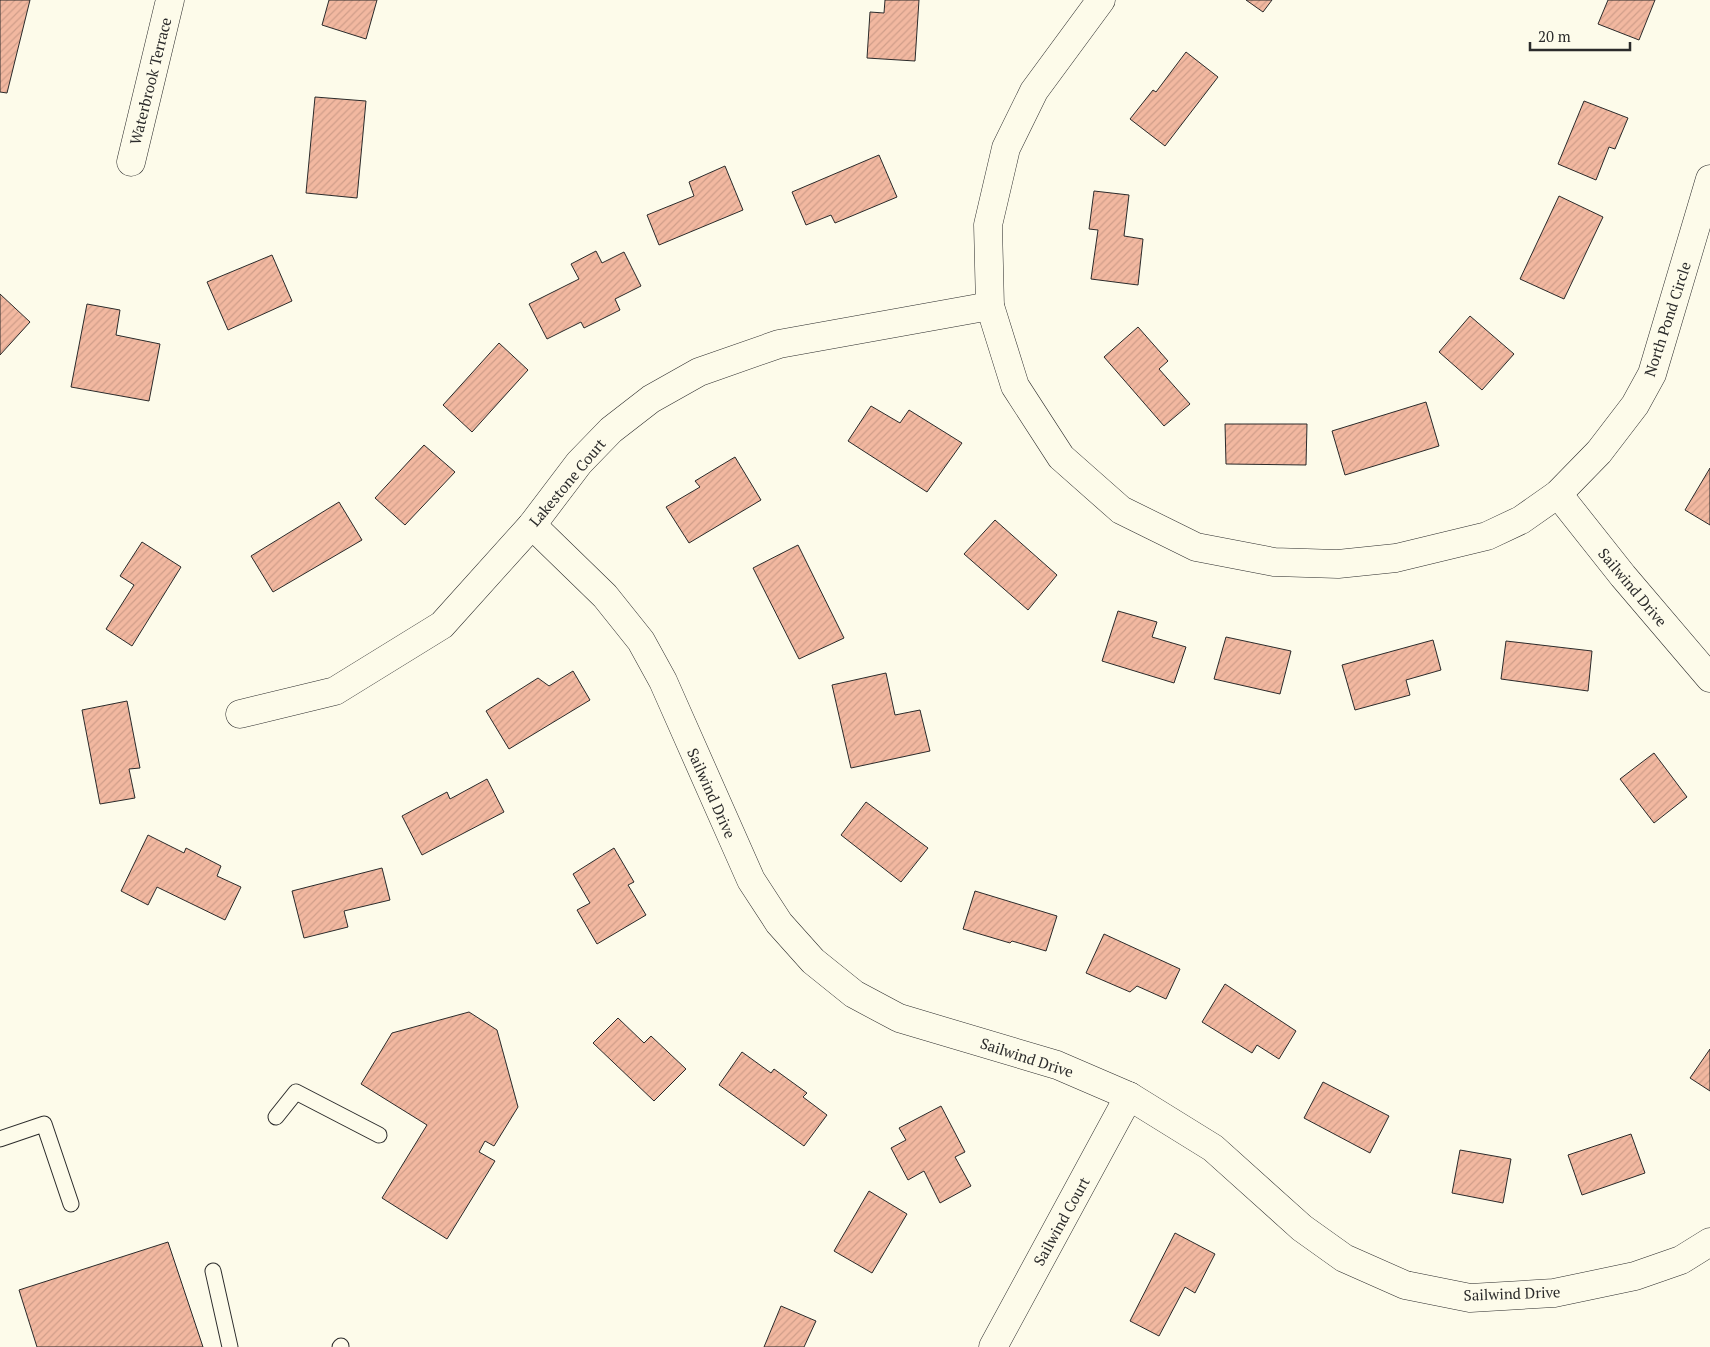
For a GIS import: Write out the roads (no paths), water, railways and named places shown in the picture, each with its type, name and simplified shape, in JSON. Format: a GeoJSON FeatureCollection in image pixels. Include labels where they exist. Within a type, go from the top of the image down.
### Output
{"type":"FeatureCollection","features":[{"type":"Feature","properties":{"kind":"street","name":"Waterbrook Terrace"},"geometry":{"type":"LineString","coordinates":[[131,162],[170,0]]}},
{"type":"Feature","properties":{"kind":"street","name":"North Pond Circle"},"geometry":{"type":"LineString","coordinates":[[1101,0],[1034,91],[1006,148],[988,225],[990,306],[1015,386],[1061,457],[1121,510],[1196,547],[1274,562],[1338,564],[1396,558],[1487,536],[1521,520],[1558,494],[1599,452],[1634,405],[1652,374],[1710,179]]}},
{"type":"Feature","properties":{"kind":"street","name":"Lakestone Court"},"geometry":{"type":"LineString","coordinates":[[240,714],[335,691],[442,626],[532,525],[579,463],[611,430],[651,399],[699,372],[780,344],[990,306]]}},
{"type":"Feature","properties":{"kind":"street","name":"Sailwind Drive"},"geometry":{"type":"LineString","coordinates":[[1558,494],[1623,576],[1710,678]]}},
{"type":"Feature","properties":{"kind":"street","name":"Sailwind Drive"},"geometry":{"type":"LineString","coordinates":[[532,525],[605,596],[641,641],[663,681],[751,880],[779,923],[813,961],[854,994],[900,1018],[1057,1065],[1129,1096],[1213,1148],[1302,1228],[1344,1258],[1405,1285],[1470,1298],[1554,1293],[1635,1276],[1681,1260],[1710,1242]]}},
{"type":"Feature","properties":{"kind":"street","name":"Sailwind Court"},"geometry":{"type":"LineString","coordinates":[[993,1347],[1129,1096]]}},
{"type":"Feature","properties":{"kind":"lane"},"geometry":{"type":"LineString","coordinates":[[276,1117],[296,1092],[379,1136]]}},
{"type":"Feature","properties":{"kind":"lane"},"geometry":{"type":"LineString","coordinates":[[0,1139],[44,1124],[72,1204]]}},
{"type":"Feature","properties":{"kind":"lane"},"geometry":{"type":"LineString","coordinates":[[213,1272],[230,1347]]}}]}
